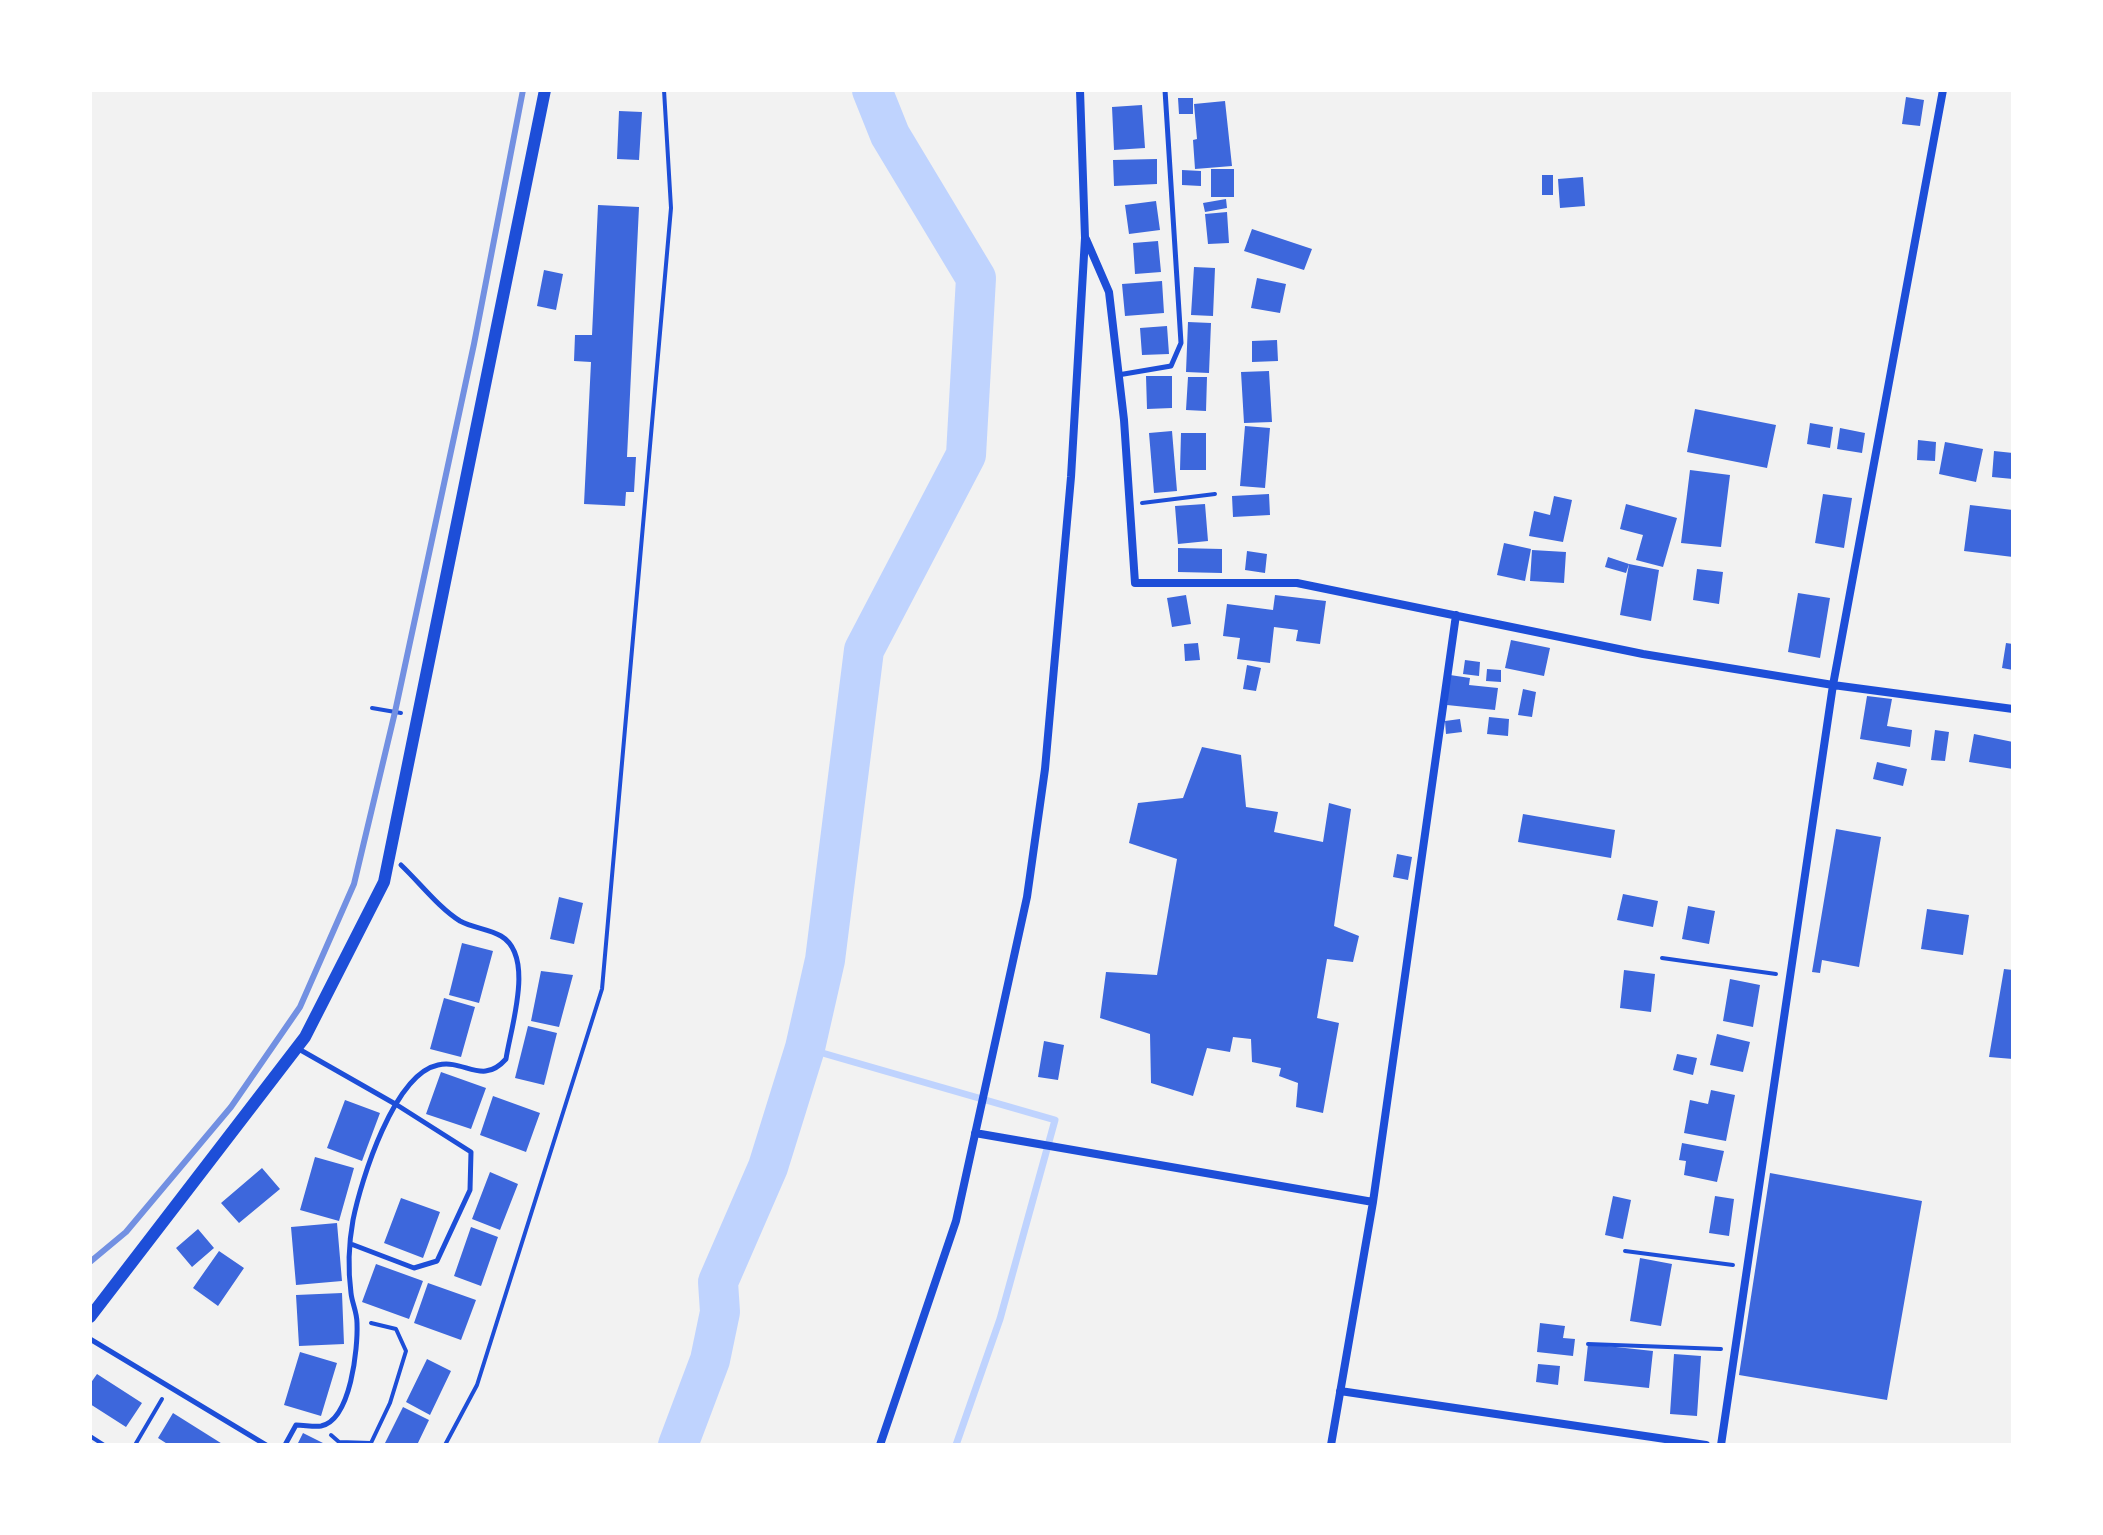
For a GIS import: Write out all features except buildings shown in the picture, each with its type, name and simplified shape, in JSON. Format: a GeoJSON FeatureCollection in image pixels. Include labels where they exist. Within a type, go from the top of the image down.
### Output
{"type":"FeatureCollection","features":[{"type":"Feature","properties":{"kind":"street"},"geometry":{"type":"LineString","coordinates":[[90,1317],[305,1037],[384,882],[545,90]]}},
{"type":"Feature","properties":{"kind":"street"},"geometry":{"type":"LineString","coordinates":[[880,1445],[956,1221],[1027,897],[1045,769],[1071,477],[1085,238],[1080,90]]}},
{"type":"Feature","properties":{"kind":"street"},"geometry":{"type":"LineString","coordinates":[[1721,1445],[1833,685],[1943,90]]}},
{"type":"Feature","properties":{"kind":"street"},"geometry":{"type":"LineString","coordinates":[[1085,238],[1109,292],[1135,583],[1297,583],[1643,654],[1833,685],[2013,709]]}},
{"type":"Feature","properties":{"kind":"street"},"geometry":{"type":"LineString","coordinates":[[1331,1445],[1373,1202],[1456,615]]}},
{"type":"Feature","properties":{"kind":"street"},"geometry":{"type":"LineString","coordinates":[[975,1133],[1373,1202]]}},
{"type":"Feature","properties":{"kind":"street"},"geometry":{"type":"LineString","coordinates":[[1340,1391],[1706,1445]]}},
{"type":"Feature","properties":{"kind":"lane"},"geometry":{"type":"LineString","coordinates":[[1118,375],[1171,366],[1181,343],[1165,90]]}},
{"type":"Feature","properties":{"kind":"lane"},"geometry":{"type":"LineString","coordinates":[[285,1445],[296,1425],[322,1426],[337,1416],[350,1382],[357,1359],[357,1319],[351,1292],[353,1220],[373,1153],[408,1085],[427,1068],[442,1064],[486,1072],[496,1070],[506,1059],[520,971],[514,947],[500,935],[457,919],[401,865]]}},
{"type":"Feature","properties":{"kind":"lane"},"geometry":{"type":"LineString","coordinates":[[296,1048],[397,1105],[471,1152],[470,1190],[437,1261],[414,1268],[351,1244]]}},
{"type":"Feature","properties":{"kind":"lane"},"geometry":{"type":"LineString","coordinates":[[90,1339],[266,1445]]}},
{"type":"Feature","properties":{"kind":"path"},"geometry":{"type":"LineString","coordinates":[[445,1445],[477,1385],[602,989],[671,208],[664,90]]}},
{"type":"Feature","properties":{"kind":"path"},"geometry":{"type":"LineString","coordinates":[[1129,504],[1215,494]]}},
{"type":"Feature","properties":{"kind":"path"},"geometry":{"type":"LineString","coordinates":[[372,708],[420,716]]}},
{"type":"Feature","properties":{"kind":"path"},"geometry":{"type":"LineString","coordinates":[[1662,958],[1790,976]]}},
{"type":"Feature","properties":{"kind":"path"},"geometry":{"type":"LineString","coordinates":[[1625,1251],[1747,1266]]}},
{"type":"Feature","properties":{"kind":"path"},"geometry":{"type":"LineString","coordinates":[[322,1426],[339,1442],[371,1443],[390,1403],[406,1351],[396,1329],[357,1319]]}},
{"type":"Feature","properties":{"kind":"path"},"geometry":{"type":"LineString","coordinates":[[1588,1344],[1735,1350]]}},
{"type":"Feature","properties":{"kind":"path"},"geometry":{"type":"LineString","coordinates":[[135,1445],[169,1386]]}},
{"type":"Feature","properties":{"kind":"path"},"geometry":{"type":"LineString","coordinates":[[90,1436],[104,1445]]}},
{"type":"Feature","properties":{"kind":"waterway"},"geometry":{"type":"LineString","coordinates":[[678,1445],[710,1360],[720,1312],[718,1282],[768,1167],[805,1048],[825,960],[864,650],[966,455],[976,278],[890,135],[872,90]]}},
{"type":"Feature","properties":{"kind":"waterway"},"geometry":{"type":"LineString","coordinates":[[805,1048],[1055,1120],[1000,1319],[956,1445]]}},
{"type":"Feature","properties":{"kind":"railway"},"geometry":{"type":"LineString","coordinates":[[90,1262],[126,1232],[231,1107],[300,1007],[354,884],[395,712],[474,344],[523,90]]}}]}
